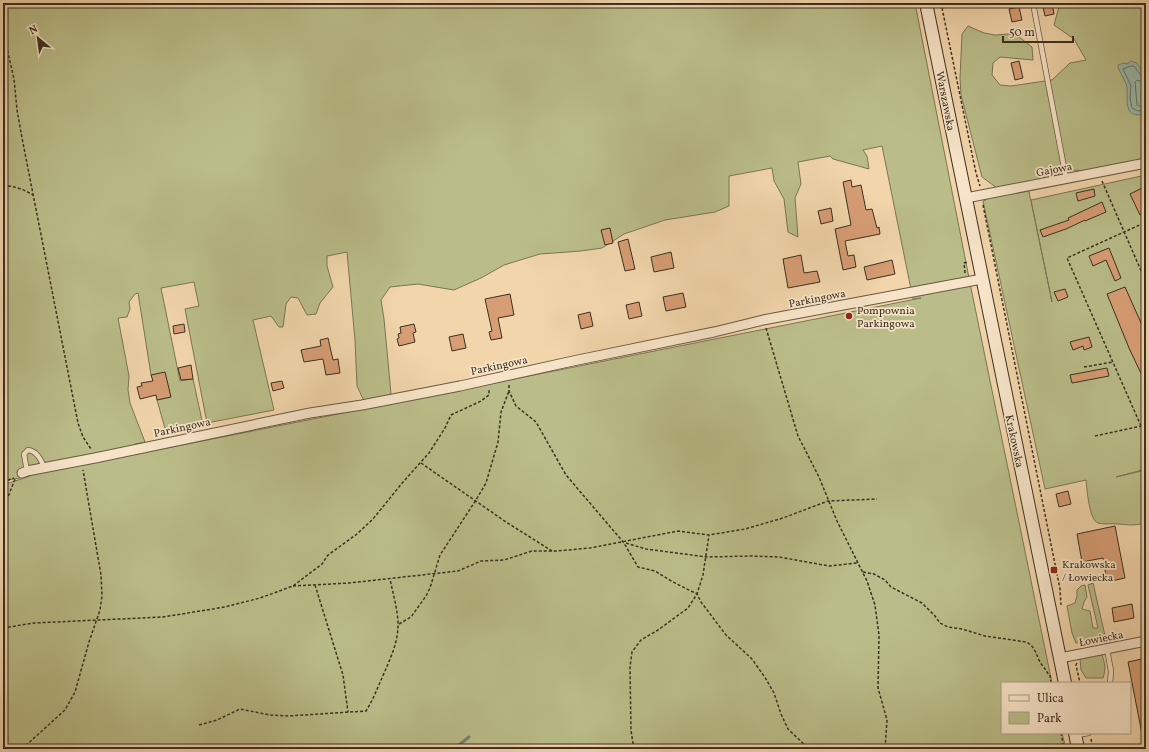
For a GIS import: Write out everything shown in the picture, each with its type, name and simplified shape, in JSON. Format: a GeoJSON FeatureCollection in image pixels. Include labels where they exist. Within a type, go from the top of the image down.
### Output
{"type":"FeatureCollection","features":[{"type":"Feature","properties":{"kind":"street","name":"Warszawska"},"geometry":{"type":"LineString","coordinates":[[926,3],[966,198]]}},
{"type":"Feature","properties":{"kind":"street","name":"Gajowa"},"geometry":{"type":"LineString","coordinates":[[966,198],[1146,163]]}},
{"type":"Feature","properties":{"kind":"street","name":"Krakowska"},"geometry":{"type":"LineString","coordinates":[[966,198],[1065,682]]}},
{"type":"Feature","properties":{"kind":"street","name":"Parkingowa"},"geometry":{"type":"LineString","coordinates":[[24,472],[302,414],[362,405],[509,375],[700,335],[763,320],[982,278]]}},
{"type":"Feature","properties":{"kind":"street","name":"Łowiecka"},"geometry":{"type":"LineString","coordinates":[[1060,658],[1146,641]]}},
{"type":"Feature","properties":{"kind":"street"},"geometry":{"type":"LineString","coordinates":[[1075,734],[1078,749]]}},
{"type":"Feature","properties":{"kind":"lane"},"geometry":{"type":"LineString","coordinates":[[1033,3],[1066,178]]}},
{"type":"Feature","properties":{"kind":"lane"},"geometry":{"type":"LineString","coordinates":[[24,472],[24,454],[28,450],[36,454],[44,468]]}},
{"type":"Feature","properties":{"kind":"lane"},"geometry":{"type":"LineString","coordinates":[[1107,649],[1111,671],[1110,682]]}},
{"type":"Feature","properties":{"kind":"path"},"geometry":{"type":"LineString","coordinates":[[941,3],[976,173],[985,200],[982,201],[1060,589],[1061,610]]}},
{"type":"Feature","properties":{"kind":"path"},"geometry":{"type":"LineString","coordinates":[[3,31],[14,79],[19,122],[78,423],[80,430],[95,458]]}},
{"type":"Feature","properties":{"kind":"path"},"geometry":{"type":"LineString","coordinates":[[1098,172],[1146,282]]}},
{"type":"Feature","properties":{"kind":"path"},"geometry":{"type":"LineString","coordinates":[[3,186],[10,186],[33,195]]}},
{"type":"Feature","properties":{"kind":"path"},"geometry":{"type":"LineString","coordinates":[[1141,426],[1067,258],[1146,222]]}},
{"type":"Feature","properties":{"kind":"path"},"geometry":{"type":"LineString","coordinates":[[763,320],[798,436],[863,572],[875,605],[879,635],[878,688],[887,720],[885,749]]}},
{"type":"Feature","properties":{"kind":"path"},"geometry":{"type":"LineString","coordinates":[[1084,367],[1113,362]]}},
{"type":"Feature","properties":{"kind":"path"},"geometry":{"type":"LineString","coordinates":[[398,625],[411,617],[426,596],[440,555],[486,483],[498,442],[501,412],[509,391],[509,375]]}},
{"type":"Feature","properties":{"kind":"path"},"geometry":{"type":"LineString","coordinates":[[3,628],[34,622],[163,617],[260,598],[293,586],[322,564],[328,555],[357,534],[373,519],[429,453],[445,428],[451,415],[481,401],[489,395],[489,379]]}},
{"type":"Feature","properties":{"kind":"path"},"geometry":{"type":"LineString","coordinates":[[509,391],[516,406],[536,422],[566,475],[624,542],[638,567],[655,571],[697,594],[701,602],[726,635],[752,659],[774,693],[788,729],[809,749]]}},
{"type":"Feature","properties":{"kind":"path"},"geometry":{"type":"LineString","coordinates":[[1095,436],[1146,425]]}},
{"type":"Feature","properties":{"kind":"path"},"geometry":{"type":"LineString","coordinates":[[22,749],[65,710],[75,692],[97,619],[102,596],[102,575],[82,460]]}},
{"type":"Feature","properties":{"kind":"path"},"geometry":{"type":"LineString","coordinates":[[421,463],[506,522],[552,551]]}},
{"type":"Feature","properties":{"kind":"path"},"geometry":{"type":"LineString","coordinates":[[3,482],[16,478],[3,510]]}},
{"type":"Feature","properties":{"kind":"path"},"geometry":{"type":"LineString","coordinates":[[293,586],[349,583],[458,571],[481,561],[504,560],[532,551],[590,548],[678,531],[709,535],[745,529],[783,518],[828,500],[877,499]]}},
{"type":"Feature","properties":{"kind":"path"},"geometry":{"type":"LineString","coordinates":[[634,749],[631,731],[630,667],[632,652],[641,640],[658,630],[688,608],[697,594],[704,575],[709,535]]}},
{"type":"Feature","properties":{"kind":"path"},"geometry":{"type":"LineString","coordinates":[[624,542],[646,549],[707,557],[779,557],[829,566],[858,563]]}},
{"type":"Feature","properties":{"kind":"path"},"geometry":{"type":"LineString","coordinates":[[863,572],[874,574],[885,580],[891,587],[922,603],[935,616],[940,624],[985,636],[1030,643],[1034,648],[1042,666],[1047,670],[1049,676]]}},
{"type":"Feature","properties":{"kind":"path"},"geometry":{"type":"LineString","coordinates":[[199,724],[217,720],[240,709],[270,715],[288,716],[366,711],[372,701],[392,655],[398,625],[390,578]]}},
{"type":"Feature","properties":{"kind":"path"},"geometry":{"type":"LineString","coordinates":[[315,585],[344,675],[348,712]]}},
{"type":"Feature","properties":{"kind":"path"},"geometry":{"type":"LineString","coordinates":[[1076,655],[1080,682]]}},
{"type":"Feature","properties":{"kind":"path"},"geometry":{"type":"LineString","coordinates":[[1061,734],[1064,749]]}},
{"type":"Feature","properties":{"kind":"path"},"geometry":{"type":"LineString","coordinates":[[1090,734],[1093,749]]}},
{"type":"Feature","properties":{"kind":"green space"},"geometry":{"type":"Polygon","coordinates":[[[3,3],[915,3],[971,288],[1052,682],[1001,682],[1001,734],[1062,734],[1066,749],[3,749],[3,485],[30,476],[3,481],[3,3]],[[882,146],[863,150],[867,156],[869,169],[833,159],[830,156],[798,162],[801,184],[795,198],[798,237],[788,232],[784,199],[774,181],[772,168],[729,176],[729,206],[715,212],[665,220],[624,234],[602,248],[540,254],[504,265],[481,278],[454,290],[418,284],[390,287],[381,300],[391,394],[380,404],[364,401],[357,386],[355,340],[347,252],[327,256],[327,266],[333,287],[320,303],[316,314],[307,315],[298,298],[291,297],[286,304],[283,327],[279,327],[271,316],[253,320],[274,410],[207,423],[185,309],[199,306],[194,282],[161,288],[180,381],[193,379],[203,425],[166,432],[157,400],[171,397],[151,375],[138,293],[135,294],[129,302],[130,309],[127,317],[118,318],[129,376],[128,390],[130,403],[145,442],[135,444],[137,454],[921,298],[913,299],[882,146]]]}},
{"type":"Feature","properties":{"kind":"green space"},"geometry":{"type":"Polygon","coordinates":[[[1060,3],[1146,3],[1146,161],[1098,169],[1080,171],[1075,170],[1011,187],[997,188],[982,177],[961,95],[960,78],[962,34],[968,26],[984,33],[995,35],[1009,34],[1019,37],[1032,47],[1033,60],[1000,57],[993,63],[992,75],[1000,85],[1011,86],[1052,80],[1070,63],[1086,60],[1074,39],[1054,25],[1060,3]]]}},
{"type":"Feature","properties":{"kind":"green space"},"geometry":{"type":"Polygon","coordinates":[[[1146,175],[1146,469],[1116,477],[1146,470],[1146,522],[1133,525],[1100,524],[1095,521],[1092,516],[1086,480],[1045,489],[983,201],[986,200],[985,196],[1028,187],[1052,302],[1031,200],[1146,175]]]}},
{"type":"Feature","properties":{"kind":"green space"},"geometry":{"type":"Polygon","coordinates":[[[1093,583],[1106,640],[1088,644],[1076,643],[1072,633],[1067,606],[1075,603],[1077,590],[1081,586],[1085,585],[1087,597],[1082,609],[1090,611],[1093,628],[1098,628],[1088,585],[1093,583]]]}},
{"type":"Feature","properties":{"kind":"green space"},"geometry":{"type":"Polygon","coordinates":[[[1102,655],[1104,661],[1105,669],[1103,678],[1086,678],[1081,670],[1080,659],[1102,655]]]}},
{"type":"Feature","properties":{"kind":"water"},"geometry":{"type":"Polygon","coordinates":[[[1131,61],[1137,63],[1146,77],[1146,114],[1133,114],[1128,108],[1127,87],[1118,65],[1124,63],[1127,64],[1131,61]]]}},
{"type":"Feature","properties":{"kind":"building"},"geometry":{"type":"Polygon","coordinates":[[[1042,3],[1052,3],[1054,14],[1045,16],[1042,3]]]}},
{"type":"Feature","properties":{"kind":"building"},"geometry":{"type":"Polygon","coordinates":[[[1019,7],[1022,20],[1012,22],[1009,9],[1019,7]]]}},
{"type":"Feature","properties":{"kind":"building"},"geometry":{"type":"Polygon","coordinates":[[[1019,61],[1023,78],[1015,80],[1011,63],[1019,61]]]}},
{"type":"Feature","properties":{"kind":"building"},"geometry":{"type":"Polygon","coordinates":[[[851,180],[852,187],[861,185],[866,210],[872,209],[880,234],[845,241],[848,256],[854,255],[856,267],[843,270],[835,229],[851,225],[843,182],[851,180]]]}},
{"type":"Feature","properties":{"kind":"building"},"geometry":{"type":"Polygon","coordinates":[[[1146,186],[1146,212],[1140,215],[1130,194],[1146,186]]]}},
{"type":"Feature","properties":{"kind":"building"},"geometry":{"type":"Polygon","coordinates":[[[1094,189],[1095,196],[1078,201],[1076,193],[1094,189]]]}},
{"type":"Feature","properties":{"kind":"building"},"geometry":{"type":"Polygon","coordinates":[[[1102,202],[1106,212],[1043,237],[1040,230],[1069,220],[1068,218],[1102,202]]]}},
{"type":"Feature","properties":{"kind":"building"},"geometry":{"type":"Polygon","coordinates":[[[831,208],[833,221],[821,224],[818,211],[831,208]]]}},
{"type":"Feature","properties":{"kind":"building"},"geometry":{"type":"Polygon","coordinates":[[[610,228],[613,243],[605,245],[601,230],[610,228]]]}},
{"type":"Feature","properties":{"kind":"building"},"geometry":{"type":"Polygon","coordinates":[[[628,239],[635,269],[625,271],[618,242],[628,239]]]}},
{"type":"Feature","properties":{"kind":"building"},"geometry":{"type":"Polygon","coordinates":[[[1109,248],[1121,278],[1115,281],[1106,260],[1093,266],[1089,256],[1109,248]]]}},
{"type":"Feature","properties":{"kind":"building"},"geometry":{"type":"Polygon","coordinates":[[[671,252],[674,268],[654,272],[651,257],[671,252]]]}},
{"type":"Feature","properties":{"kind":"building"},"geometry":{"type":"Polygon","coordinates":[[[801,255],[804,273],[817,271],[820,282],[788,288],[783,259],[801,255]]]}},
{"type":"Feature","properties":{"kind":"building"},"geometry":{"type":"Polygon","coordinates":[[[892,260],[895,274],[867,280],[864,267],[892,260]]]}},
{"type":"Feature","properties":{"kind":"building"},"geometry":{"type":"Polygon","coordinates":[[[1125,287],[1146,334],[1146,384],[1129,348],[1107,294],[1125,287]]]}},
{"type":"Feature","properties":{"kind":"building"},"geometry":{"type":"Polygon","coordinates":[[[1065,289],[1068,297],[1058,301],[1054,292],[1065,289]]]}},
{"type":"Feature","properties":{"kind":"building"},"geometry":{"type":"Polygon","coordinates":[[[683,293],[686,307],[666,311],[663,297],[683,293]]]}},
{"type":"Feature","properties":{"kind":"building"},"geometry":{"type":"Polygon","coordinates":[[[510,294],[514,315],[498,318],[502,338],[491,340],[489,332],[492,331],[485,299],[510,294]]]}},
{"type":"Feature","properties":{"kind":"building"},"geometry":{"type":"Polygon","coordinates":[[[639,302],[642,316],[629,319],[626,305],[639,302]]]}},
{"type":"Feature","properties":{"kind":"building"},"geometry":{"type":"Polygon","coordinates":[[[590,312],[593,326],[581,329],[578,315],[590,312]]]}},
{"type":"Feature","properties":{"kind":"building"},"geometry":{"type":"Polygon","coordinates":[[[184,324],[185,332],[174,334],[173,326],[184,324]]]}},
{"type":"Feature","properties":{"kind":"building"},"geometry":{"type":"Polygon","coordinates":[[[414,324],[416,332],[413,333],[415,342],[399,346],[397,339],[399,338],[398,334],[401,333],[400,327],[414,324]]]}},
{"type":"Feature","properties":{"kind":"building"},"geometry":{"type":"Polygon","coordinates":[[[463,334],[466,348],[452,351],[449,337],[463,334]]]}},
{"type":"Feature","properties":{"kind":"building"},"geometry":{"type":"Polygon","coordinates":[[[1089,337],[1092,347],[1084,350],[1083,346],[1073,350],[1070,342],[1089,337]]]}},
{"type":"Feature","properties":{"kind":"building"},"geometry":{"type":"Polygon","coordinates":[[[328,338],[333,360],[338,359],[340,373],[326,375],[323,359],[304,362],[301,350],[321,346],[320,340],[328,338]]]}},
{"type":"Feature","properties":{"kind":"building"},"geometry":{"type":"Polygon","coordinates":[[[191,365],[193,379],[181,380],[178,368],[191,365]]]}},
{"type":"Feature","properties":{"kind":"building"},"geometry":{"type":"Polygon","coordinates":[[[1107,368],[1109,376],[1072,383],[1070,375],[1107,368]]]}},
{"type":"Feature","properties":{"kind":"building"},"geometry":{"type":"Polygon","coordinates":[[[165,372],[171,397],[157,400],[156,395],[140,399],[137,387],[142,386],[141,383],[153,381],[151,375],[165,372]]]}},
{"type":"Feature","properties":{"kind":"building"},"geometry":{"type":"Polygon","coordinates":[[[282,381],[284,388],[273,391],[271,383],[282,381]]]}},
{"type":"Feature","properties":{"kind":"building"},"geometry":{"type":"Polygon","coordinates":[[[1068,491],[1071,504],[1059,507],[1056,494],[1068,491]]]}},
{"type":"Feature","properties":{"kind":"building"},"geometry":{"type":"Polygon","coordinates":[[[1115,526],[1125,578],[1107,582],[1103,558],[1082,562],[1077,534],[1115,526]]]}},
{"type":"Feature","properties":{"kind":"building"},"geometry":{"type":"Polygon","coordinates":[[[1132,604],[1134,618],[1114,622],[1112,608],[1132,604]]]}},
{"type":"Feature","properties":{"kind":"building"},"geometry":{"type":"Polygon","coordinates":[[[1146,658],[1146,734],[1142,734],[1128,662],[1146,658]]]}},
{"type":"Feature","properties":{"kind":"waterway"},"geometry":{"type":"LineString","coordinates":[[454,749],[469,737]]}},
{"type":"Feature","properties":{"kind":"place","name":"Pompownia Parkingowa"},"geometry":{"type":"Point","coordinates":[849,316]}},
{"type":"Feature","properties":{"kind":"place","name":"Krakowska / Łowiecka"},"geometry":{"type":"Point","coordinates":[1054,570]}}]}
